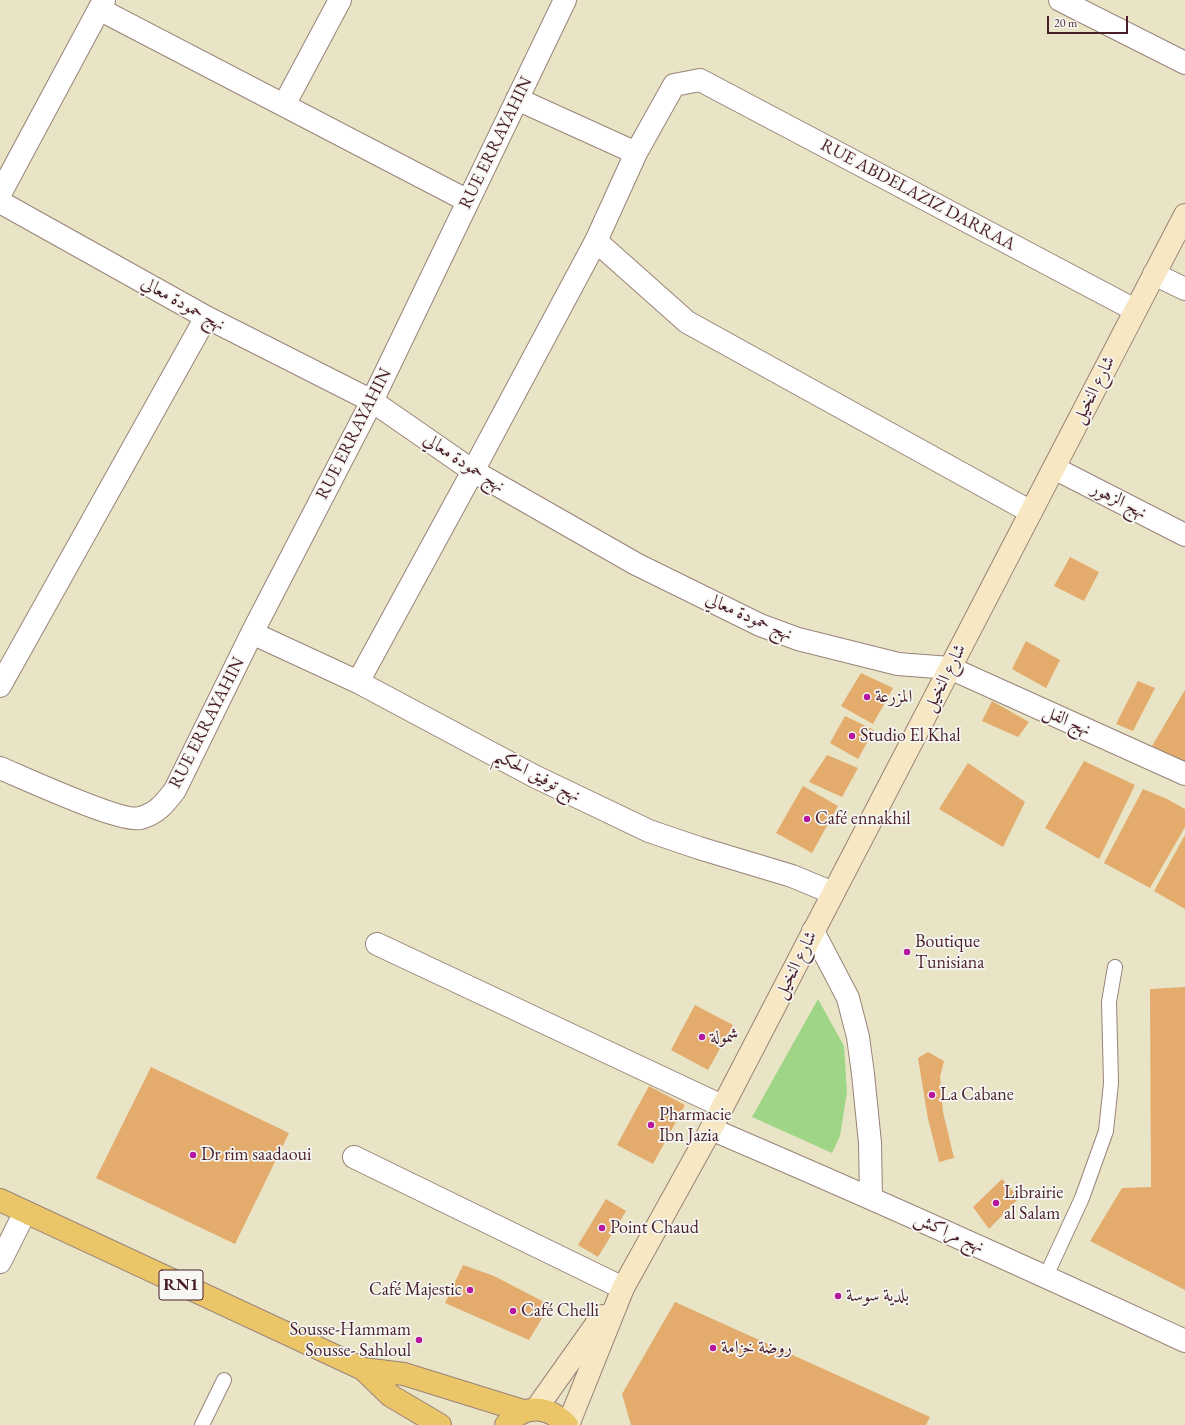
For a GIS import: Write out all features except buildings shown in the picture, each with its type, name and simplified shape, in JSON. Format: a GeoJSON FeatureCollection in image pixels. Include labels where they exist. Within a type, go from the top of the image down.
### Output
{"type":"FeatureCollection","features":[{"type":"Feature","properties":{"kind":"main road","name":"RN1"},"geometry":{"type":"LineString","coordinates":[[0,1200],[363,1369],[404,1374],[529,1410],[548,1411],[559,1417],[567,1425]]}},
{"type":"Feature","properties":{"kind":"main road","name":"RN1"},"geometry":{"type":"LineString","coordinates":[[363,1369],[391,1396],[440,1425]]}},
{"type":"Feature","properties":{"kind":"main road"},"geometry":{"type":"LineString","coordinates":[[506,1425],[513,1417],[529,1410]]}},
{"type":"Feature","properties":{"kind":"street"},"geometry":{"type":"LineString","coordinates":[[284,105],[340,0]]}},
{"type":"Feature","properties":{"kind":"street","name":"RUE ERRAYAHIN"},"geometry":{"type":"LineString","coordinates":[[0,768],[103,810],[130,819],[139,819],[153,814],[163,806],[175,790],[252,632],[372,401],[565,0]]}},
{"type":"Feature","properties":{"kind":"street"},"geometry":{"type":"LineString","coordinates":[[1060,0],[1185,63]]}},
{"type":"Feature","properties":{"kind":"street"},"geometry":{"type":"LineString","coordinates":[[0,194],[102,5],[284,105],[468,201]]}},
{"type":"Feature","properties":{"kind":"street","name":"RUE ABDELAZIZ DARRAA"},"geometry":{"type":"LineString","coordinates":[[636,153],[674,85],[700,80],[1135,310]]}},
{"type":"Feature","properties":{"kind":"street"},"geometry":{"type":"LineString","coordinates":[[358,682],[596,241],[636,153],[517,99]]}},
{"type":"Feature","properties":{"kind":"street","name":"نهج حمودة معالي"},"geometry":{"type":"LineString","coordinates":[[0,202],[206,317],[372,401],[473,471],[636,564],[760,625],[798,639],[898,664],[950,668]]}},
{"type":"Feature","properties":{"kind":"street","name":"شارع النخيل"},"geometry":{"type":"LineString","coordinates":[[623,1288],[711,1129],[1185,215]]}},
{"type":"Feature","properties":{"kind":"street"},"geometry":{"type":"LineString","coordinates":[[596,241],[687,322],[1031,512]]}},
{"type":"Feature","properties":{"kind":"street"},"geometry":{"type":"LineString","coordinates":[[1154,274],[1185,289]]}},
{"type":"Feature","properties":{"kind":"street"},"geometry":{"type":"LineString","coordinates":[[0,686],[206,317]]}},
{"type":"Feature","properties":{"kind":"street","name":"نهج الزهور"},"geometry":{"type":"LineString","coordinates":[[1054,468],[1185,535]]}},
{"type":"Feature","properties":{"kind":"street","name":"نهج توفيق الحكيم"},"geometry":{"type":"LineString","coordinates":[[252,632],[358,682],[534,776],[649,831],[698,848],[792,876],[833,893]]}},
{"type":"Feature","properties":{"kind":"street","name":"نهج الفل"},"geometry":{"type":"LineString","coordinates":[[950,668],[1185,774]]}},
{"type":"Feature","properties":{"kind":"street"},"geometry":{"type":"LineString","coordinates":[[813,931],[848,998],[858,1037],[870,1143],[871,1198]]}},
{"type":"Feature","properties":{"kind":"street"},"geometry":{"type":"LineString","coordinates":[[377,944],[722,1106]]}},
{"type":"Feature","properties":{"kind":"street","name":"نهج مراكش"},"geometry":{"type":"LineString","coordinates":[[711,1129],[1046,1276],[1185,1341]]}},
{"type":"Feature","properties":{"kind":"street"},"geometry":{"type":"LineString","coordinates":[[354,1157],[623,1288]]}},
{"type":"Feature","properties":{"kind":"street"},"geometry":{"type":"LineString","coordinates":[[0,1262],[25,1212]]}},
{"type":"Feature","properties":{"kind":"street"},"geometry":{"type":"LineString","coordinates":[[529,1410],[623,1288]]}},
{"type":"Feature","properties":{"kind":"street"},"geometry":{"type":"LineString","coordinates":[[567,1425],[623,1288]]}},
{"type":"Feature","properties":{"kind":"lane"},"geometry":{"type":"LineString","coordinates":[[1046,1276],[1082,1198],[1106,1131],[1111,1083],[1109,1002],[1115,967]]}},
{"type":"Feature","properties":{"kind":"lane"},"geometry":{"type":"LineString","coordinates":[[202,1425],[224,1380]]}},
{"type":"Feature","properties":{"kind":"green space"},"geometry":{"type":"Polygon","coordinates":[[[818,999],[844,1046],[847,1092],[840,1136],[832,1153],[752,1117],[818,999]]]}},
{"type":"Feature","properties":{"kind":"place","name":"المزرعة"},"geometry":{"type":"Point","coordinates":[867,697]}},
{"type":"Feature","properties":{"kind":"place","name":"Studio El Khal"},"geometry":{"type":"Point","coordinates":[852,736]}},
{"type":"Feature","properties":{"kind":"place","name":"Café ennakhil"},"geometry":{"type":"Point","coordinates":[807,819]}},
{"type":"Feature","properties":{"kind":"place","name":"Boutique Tunisiana"},"geometry":{"type":"Point","coordinates":[907,952]}},
{"type":"Feature","properties":{"kind":"place","name":"شمولة"},"geometry":{"type":"Point","coordinates":[702,1037]}},
{"type":"Feature","properties":{"kind":"place","name":"La Cabane"},"geometry":{"type":"Point","coordinates":[932,1095]}},
{"type":"Feature","properties":{"kind":"place","name":"Pharmacie Ibn Jazia"},"geometry":{"type":"Point","coordinates":[651,1125]}},
{"type":"Feature","properties":{"kind":"place","name":"Dr rim saadaoui"},"geometry":{"type":"Point","coordinates":[193,1155]}},
{"type":"Feature","properties":{"kind":"place","name":"Librairie al Salam"},"geometry":{"type":"Point","coordinates":[996,1203]}},
{"type":"Feature","properties":{"kind":"place","name":"Point Chaud"},"geometry":{"type":"Point","coordinates":[602,1228]}},
{"type":"Feature","properties":{"kind":"place","name":"Café Majestic"},"geometry":{"type":"Point","coordinates":[470,1290]}},
{"type":"Feature","properties":{"kind":"place","name":"بلدية سوسة"},"geometry":{"type":"Point","coordinates":[838,1296]}},
{"type":"Feature","properties":{"kind":"place","name":"Café Chelli"},"geometry":{"type":"Point","coordinates":[513,1311]}},
{"type":"Feature","properties":{"kind":"place","name":"Sousse-Hammam Sousse- Sahloul"},"geometry":{"type":"Point","coordinates":[419,1340]}},
{"type":"Feature","properties":{"kind":"place","name":"روضة خزامة"},"geometry":{"type":"Point","coordinates":[713,1348]}}]}
